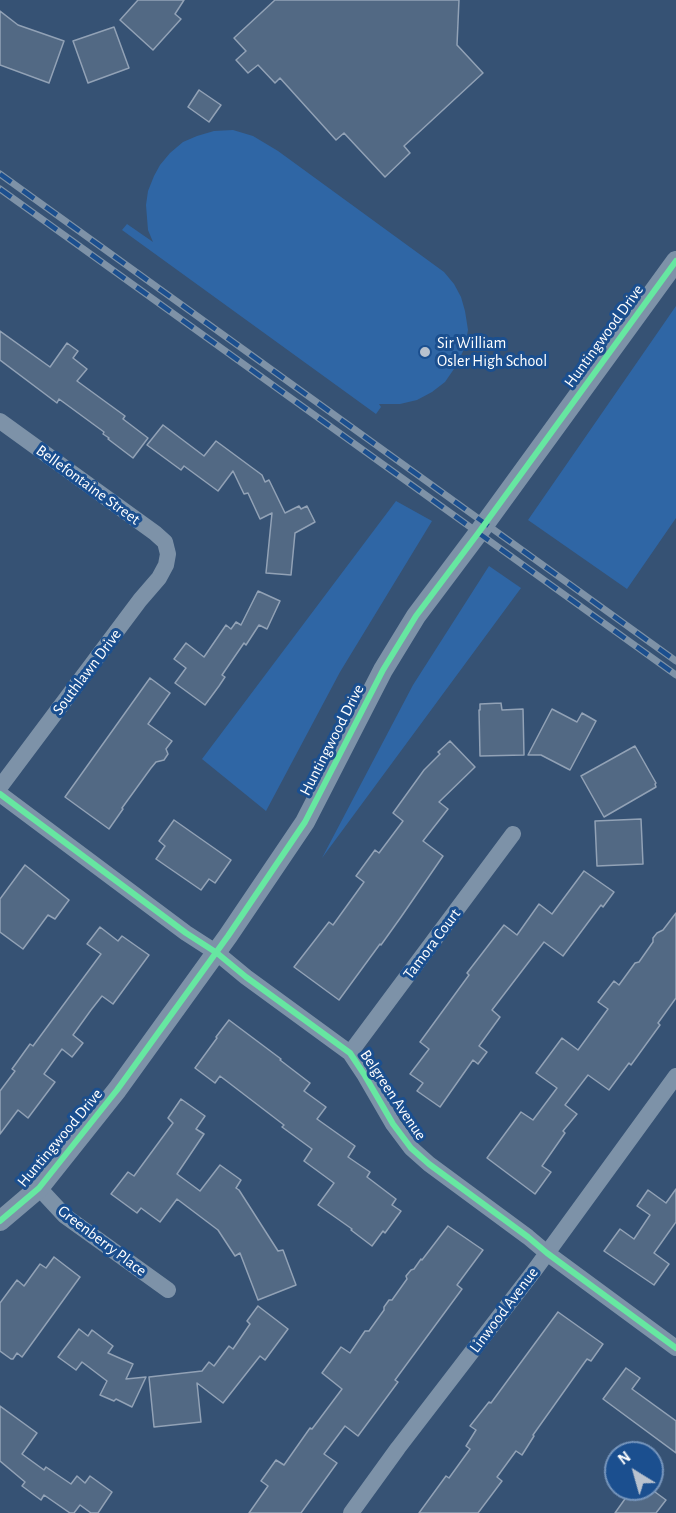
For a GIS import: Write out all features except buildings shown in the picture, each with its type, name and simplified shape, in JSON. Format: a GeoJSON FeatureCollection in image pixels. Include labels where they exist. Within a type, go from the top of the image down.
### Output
{"type":"FeatureCollection","features":[{"type":"Feature","properties":{"kind":"street","name":"Huntingwood Drive"},"geometry":{"type":"LineString","coordinates":[[0,1221],[39,1188],[117,1090],[217,953],[305,822],[383,670],[416,616],[676,261]]}},
{"type":"Feature","properties":{"kind":"street","name":"Bellefontaine Street"},"geometry":{"type":"LineString","coordinates":[[0,421],[155,533],[165,542],[168,554]]}},
{"type":"Feature","properties":{"kind":"street","name":"Southlawn Drive"},"geometry":{"type":"LineString","coordinates":[[0,787],[159,578],[166,565],[168,554]]}},
{"type":"Feature","properties":{"kind":"street","name":"Belgreen Avenue"},"geometry":{"type":"LineString","coordinates":[[0,794],[350,1053],[393,1124],[411,1148],[547,1253],[676,1347]]}},
{"type":"Feature","properties":{"kind":"street","name":"Tamora Court"},"geometry":{"type":"LineString","coordinates":[[350,1053],[513,834]]}},
{"type":"Feature","properties":{"kind":"street","name":"Linwood Avenue"},"geometry":{"type":"LineString","coordinates":[[351,1513],[547,1253],[676,1076]]}},
{"type":"Feature","properties":{"kind":"street","name":"Greenberry Place"},"geometry":{"type":"LineString","coordinates":[[39,1188],[65,1216],[168,1290]]}},
{"type":"Feature","properties":{"kind":"shaded area"},"geometry":{"type":"Polygon","coordinates":[[[233,130],[253,136],[278,151],[444,272],[461,297],[468,330],[465,347],[445,382],[417,400],[400,404],[379,404],[381,407],[376,414],[122,230],[127,224],[153,242],[148,230],[146,205],[148,191],[160,165],[183,142],[214,131],[233,130]]]}},
{"type":"Feature","properties":{"kind":"shaded area"},"geometry":{"type":"Polygon","coordinates":[[[676,306],[676,518],[627,589],[528,520],[676,306]]]}},
{"type":"Feature","properties":{"kind":"shaded area"},"geometry":{"type":"Polygon","coordinates":[[[396,501],[432,521],[340,672],[266,811],[202,759],[396,501]]]}},
{"type":"Feature","properties":{"kind":"shaded area"},"geometry":{"type":"Polygon","coordinates":[[[489,566],[521,588],[322,858],[413,685],[489,566]]]}},
{"type":"Feature","properties":{"kind":"railway"},"geometry":{"type":"LineString","coordinates":[[0,174],[676,661]]}},
{"type":"Feature","properties":{"kind":"railway"},"geometry":{"type":"LineString","coordinates":[[0,189],[676,675]]}},
{"type":"Feature","properties":{"kind":"cycle path"},"geometry":{"type":"LineString","coordinates":[[0,1221],[39,1188],[117,1090],[228,936],[305,822],[383,670],[416,616],[676,261]]}},
{"type":"Feature","properties":{"kind":"cycle path"},"geometry":{"type":"LineString","coordinates":[[0,794],[350,1053],[393,1124],[411,1148],[429,1164],[676,1348]]}},
{"type":"Feature","properties":{"kind":"place","name":"Sir William Osler High School"},"geometry":{"type":"Point","coordinates":[425,352]}}]}
